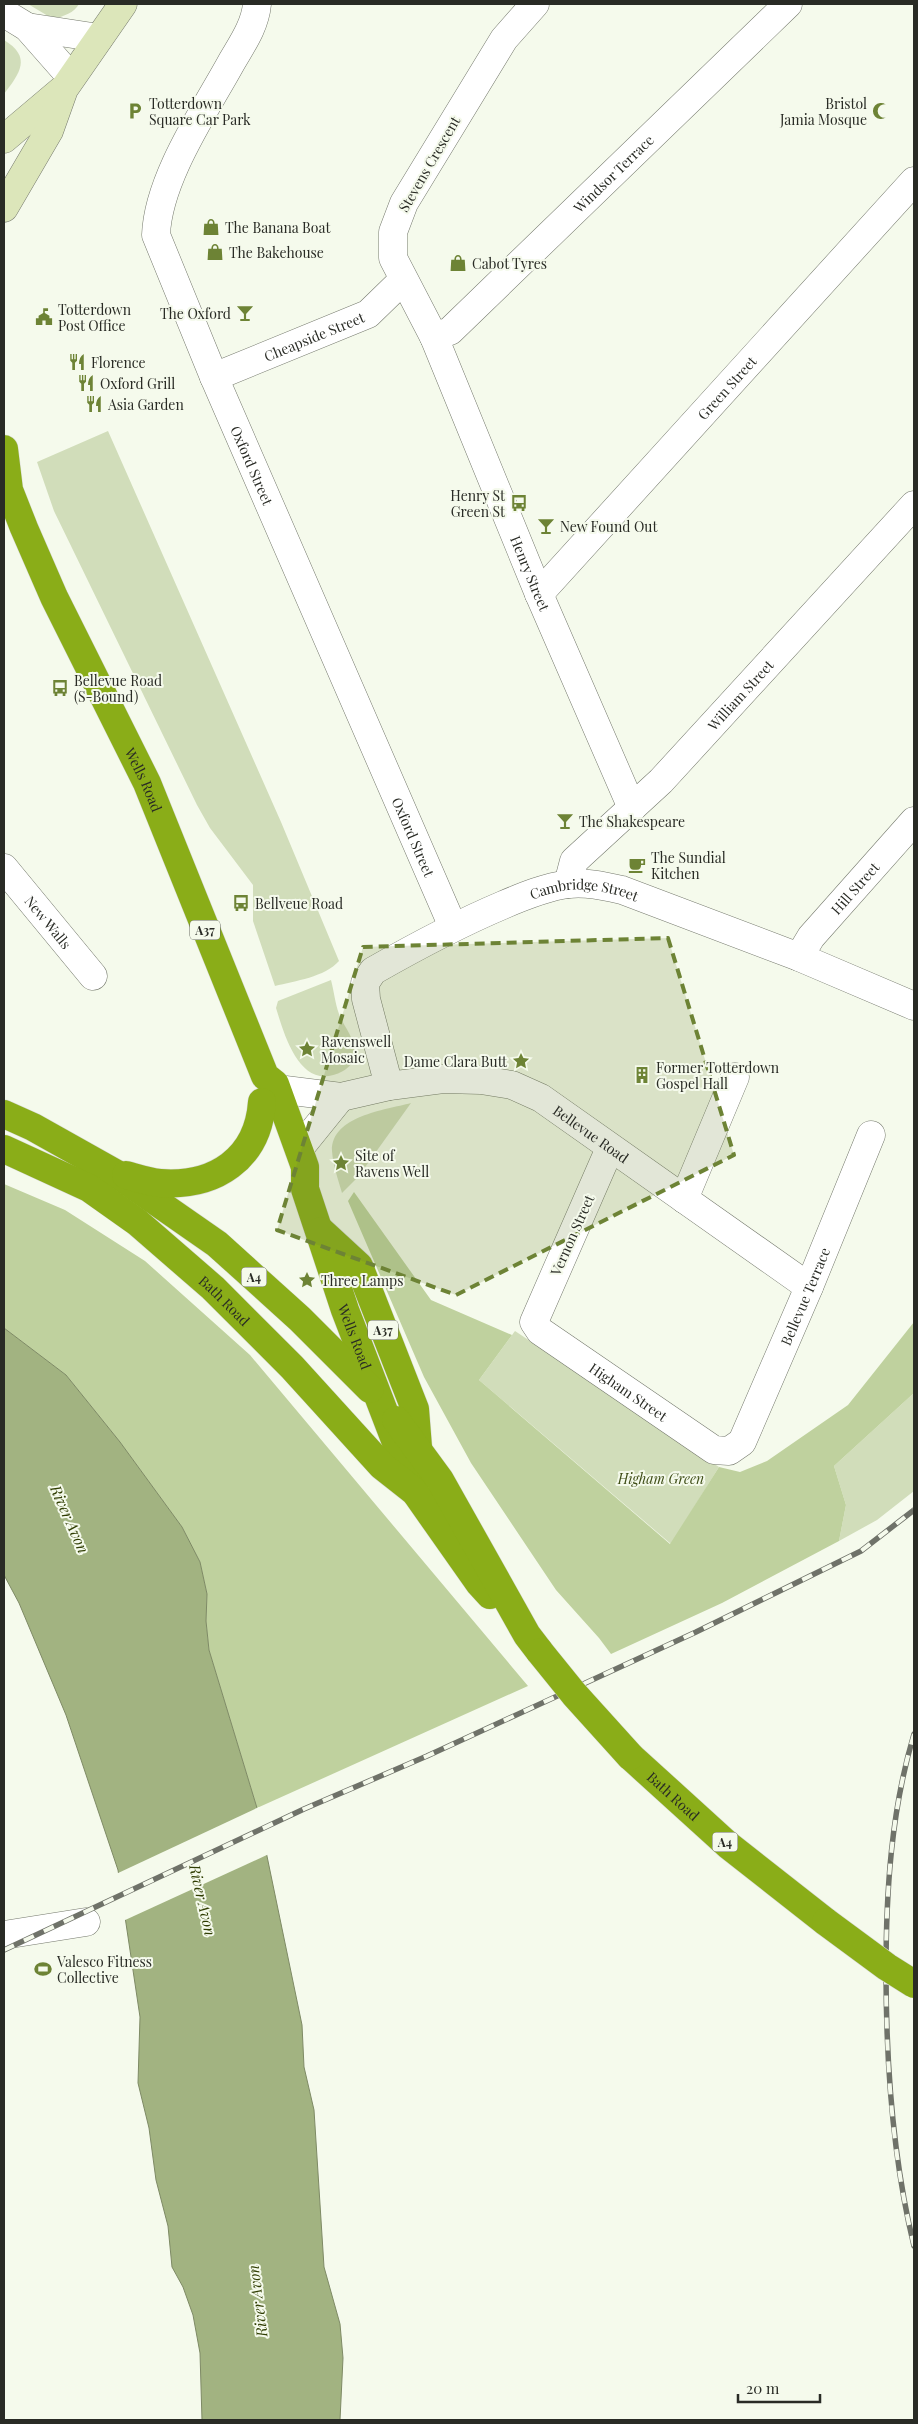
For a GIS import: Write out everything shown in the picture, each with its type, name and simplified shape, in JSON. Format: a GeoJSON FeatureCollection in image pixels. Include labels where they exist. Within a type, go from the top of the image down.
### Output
{"type":"FeatureCollection","features":[{"type":"Feature","properties":{"kind":"highway","name":"Wells Road"},"geometry":{"type":"LineString","coordinates":[[4,449],[6,487],[54,597],[148,783],[268,1089],[299,1149],[306,1167],[305,1189],[345,1310],[378,1399]]}},
{"type":"Feature","properties":{"kind":"highway","name":"Wells Road"},"geometry":{"type":"LineString","coordinates":[[268,1089],[288,1173],[305,1189]]}},
{"type":"Feature","properties":{"kind":"highway"},"geometry":{"type":"LineString","coordinates":[[115,1173],[158,1183],[178,1183],[200,1179],[232,1165],[253,1140],[261,1119],[268,1089]]}},
{"type":"Feature","properties":{"kind":"highway","name":"Bath Road"},"geometry":{"type":"LineString","coordinates":[[4,1114],[115,1173],[217,1244],[342,1360],[418,1447],[460,1511],[534,1644]]}},
{"type":"Feature","properties":{"kind":"highway","name":"Bath Road"},"geometry":{"type":"LineString","coordinates":[[4,1149],[89,1188],[137,1222],[213,1288],[292,1367],[382,1466],[415,1492]]}},
{"type":"Feature","properties":{"kind":"highway","name":"A37"},"geometry":{"type":"LineString","coordinates":[[319,1229],[359,1266],[415,1409],[418,1447]]}},
{"type":"Feature","properties":{"kind":"highway","name":"Bath Road"},"geometry":{"type":"LineString","coordinates":[[378,1399],[415,1492],[479,1583],[630,1756],[728,1845],[826,1922],[887,1967],[914,1984]]}},
{"type":"Feature","properties":{"kind":"street"},"geometry":{"type":"LineString","coordinates":[[4,139],[67,83],[123,4]]}},
{"type":"Feature","properties":{"kind":"street","name":"Oxford Street"},"geometry":{"type":"LineString","coordinates":[[257,4],[251,28],[192,135],[164,192],[157,216],[156,235],[214,377],[453,927]]}},
{"type":"Feature","properties":{"kind":"street","name":"Stevens Crescent"},"geometry":{"type":"LineString","coordinates":[[434,337],[393,258],[393,232],[404,203],[504,39],[535,4]]}},
{"type":"Feature","properties":{"kind":"street","name":"Windsor Terrace"},"geometry":{"type":"LineString","coordinates":[[434,337],[450,331],[788,4]]}},
{"type":"Feature","properties":{"kind":"street"},"geometry":{"type":"LineString","coordinates":[[4,13],[27,26],[99,38]]}},
{"type":"Feature","properties":{"kind":"street"},"geometry":{"type":"LineString","coordinates":[[27,26],[67,83]]}},
{"type":"Feature","properties":{"kind":"street"},"geometry":{"type":"LineString","coordinates":[[4,208],[49,131],[67,83]]}},
{"type":"Feature","properties":{"kind":"street","name":"Green Street"},"geometry":{"type":"LineString","coordinates":[[539,594],[914,181]]}},
{"type":"Feature","properties":{"kind":"street","name":"Cheapside Street"},"geometry":{"type":"LineString","coordinates":[[214,377],[368,314],[403,280]]}},
{"type":"Feature","properties":{"kind":"street","name":"Henry Street"},"geometry":{"type":"LineString","coordinates":[[434,337],[539,594],[632,808]]}},
{"type":"Feature","properties":{"kind":"street","name":"William Street"},"geometry":{"type":"LineString","coordinates":[[568,884],[574,861],[661,781],[914,505]]}},
{"type":"Feature","properties":{"kind":"street","name":"Hill Street"},"geometry":{"type":"LineString","coordinates":[[799,957],[811,937],[914,821]]}},
{"type":"Feature","properties":{"kind":"street","name":"New Walls"},"geometry":{"type":"LineString","coordinates":[[4,868],[93,976]]}},
{"type":"Feature","properties":{"kind":"street","name":"Cambridge Street"},"geometry":{"type":"LineString","coordinates":[[390,1086],[366,999],[365,983],[372,971],[453,927],[539,891],[568,884],[592,883],[622,890],[799,957],[914,1006]]}},
{"type":"Feature","properties":{"kind":"street"},"geometry":{"type":"LineString","coordinates":[[684,1199],[735,1077]]}},
{"type":"Feature","properties":{"kind":"street","name":"Bellevue Road"},"geometry":{"type":"LineString","coordinates":[[268,1089],[341,1097],[390,1086],[443,1079],[482,1080],[512,1085],[541,1098],[809,1287]]}},
{"type":"Feature","properties":{"kind":"street"},"geometry":{"type":"LineString","coordinates":[[299,1149],[341,1097]]}},
{"type":"Feature","properties":{"kind":"street","name":"Bellevue Terrace"},"geometry":{"type":"LineString","coordinates":[[729,1451],[742,1442],[809,1287],[871,1135]]}},
{"type":"Feature","properties":{"kind":"street","name":"Vernon Street"},"geometry":{"type":"LineString","coordinates":[[534,1322],[610,1148]]}},
{"type":"Feature","properties":{"kind":"street","name":"Higham Street"},"geometry":{"type":"LineString","coordinates":[[534,1322],[540,1331],[714,1450],[729,1451]]}},
{"type":"Feature","properties":{"kind":"street"},"geometry":{"type":"LineString","coordinates":[[4,1935],[86,1922]]}},
{"type":"Feature","properties":{"kind":"highlighted area"},"geometry":{"type":"Polygon","coordinates":[[[668,938],[734,1155],[456,1295],[277,1230],[363,947],[668,938]]]}},
{"type":"Feature","properties":{"kind":"green space"},"geometry":{"type":"Polygon","coordinates":[[[28,4],[79,4],[71,12],[53,19],[28,4]]]}},
{"type":"Feature","properties":{"kind":"green space"},"geometry":{"type":"Polygon","coordinates":[[[4,40],[13,46],[21,59],[15,79],[4,94],[4,40]]]}},
{"type":"Feature","properties":{"kind":"green space"},"geometry":{"type":"Polygon","coordinates":[[[108,431],[281,822],[339,961],[318,975],[275,986],[253,921],[253,885],[210,828],[197,805],[54,511],[37,462],[108,431]]]}},
{"type":"Feature","properties":{"kind":"green space"},"geometry":{"type":"Polygon","coordinates":[[[331,980],[341,1019],[355,1048],[355,1056],[352,1064],[343,1071],[328,1076],[316,1075],[306,1069],[297,1059],[284,1033],[276,1008],[278,1001],[331,980]]]}},
{"type":"Feature","properties":{"kind":"green space"},"geometry":{"type":"Polygon","coordinates":[[[411,1103],[358,1177],[342,1193],[332,1151],[334,1139],[340,1130],[361,1116],[411,1103]]]}},
{"type":"Feature","properties":{"kind":"green space","name":"Higham Green"},"geometry":{"type":"Polygon","coordinates":[[[515,1331],[719,1467],[671,1544],[479,1380],[515,1331]]]}},
{"type":"Feature","properties":{"kind":"green space"},"geometry":{"type":"Polygon","coordinates":[[[914,1393],[914,1491],[877,1520],[839,1541],[846,1505],[834,1466],[914,1393]]]}},
{"type":"Feature","properties":{"kind":"shaded area"},"geometry":{"type":"Polygon","coordinates":[[[4,1184],[65,1210],[145,1261],[250,1355],[528,1686],[257,1808],[209,1650],[206,1621],[207,1594],[200,1562],[182,1527],[120,1442],[66,1375],[4,1328],[4,1184]]]}},
{"type":"Feature","properties":{"kind":"shaded area"},"geometry":{"type":"Polygon","coordinates":[[[354,1192],[431,1300],[512,1335],[479,1380],[670,1544],[719,1467],[740,1472],[767,1461],[848,1405],[914,1322],[914,1393],[834,1466],[846,1505],[839,1541],[722,1603],[611,1654],[556,1590],[471,1463],[424,1377],[348,1201],[354,1192]]]}},
{"type":"Feature","properties":{"kind":"water","name":"River Avon"},"geometry":{"type":"Polygon","coordinates":[[[4,1328],[66,1375],[120,1442],[182,1527],[200,1562],[207,1594],[206,1621],[209,1650],[257,1808],[302,2025],[304,2067],[314,2110],[324,2267],[340,2324],[343,2358],[340,2420],[202,2420],[200,2353],[193,2315],[183,2287],[172,2267],[168,2226],[156,2180],[149,2128],[138,2083],[140,2017],[118,1870],[66,1715],[19,1603],[4,1575],[4,1328]]]}},
{"type":"Feature","properties":{"kind":"pier"},"geometry":{"type":"Polygon","coordinates":[[[259,1807],[269,1854],[123,1921],[116,1874],[259,1807]]]}},
{"type":"Feature","properties":{"kind":"railway"},"geometry":{"type":"LineString","coordinates":[[4,1950],[304,1809],[427,1756],[696,1632],[861,1551],[914,1510]]}},
{"type":"Feature","properties":{"kind":"railway"},"geometry":{"type":"LineString","coordinates":[[914,1734],[900,1792],[891,1852],[887,1911],[886,1971],[887,2040],[895,2144],[906,2212],[914,2246]]}},
{"type":"Feature","properties":{"kind":"place","name":"Totterdown Square Car Park"},"geometry":{"type":"Point","coordinates":[135,111]}},
{"type":"Feature","properties":{"kind":"place","name":"Bristol Jamia Mosque"},"geometry":{"type":"Point","coordinates":[881,111]}},
{"type":"Feature","properties":{"kind":"place","name":"The Banana Boat"},"geometry":{"type":"Point","coordinates":[211,227]}},
{"type":"Feature","properties":{"kind":"place","name":"The Bakehouse"},"geometry":{"type":"Point","coordinates":[215,252]}},
{"type":"Feature","properties":{"kind":"place","name":"Cabot Tyres"},"geometry":{"type":"Point","coordinates":[458,263]}},
{"type":"Feature","properties":{"kind":"place","name":"The Oxford"},"geometry":{"type":"Point","coordinates":[245,313]}},
{"type":"Feature","properties":{"kind":"place","name":"Totterdown Post Office"},"geometry":{"type":"Point","coordinates":[44,317]}},
{"type":"Feature","properties":{"kind":"place","name":"Florence"},"geometry":{"type":"Point","coordinates":[77,362]}},
{"type":"Feature","properties":{"kind":"place","name":"Oxford Grill"},"geometry":{"type":"Point","coordinates":[86,383]}},
{"type":"Feature","properties":{"kind":"place","name":"Asia Garden"},"geometry":{"type":"Point","coordinates":[94,404]}},
{"type":"Feature","properties":{"kind":"place","name":"Henry St Green St"},"geometry":{"type":"Point","coordinates":[519,503]}},
{"type":"Feature","properties":{"kind":"place","name":"New Found Out"},"geometry":{"type":"Point","coordinates":[546,526]}},
{"type":"Feature","properties":{"kind":"place","name":"Bellevue Road (S-Bound)"},"geometry":{"type":"Point","coordinates":[60,688]}},
{"type":"Feature","properties":{"kind":"place","name":"The Shakespeare"},"geometry":{"type":"Point","coordinates":[565,821]}},
{"type":"Feature","properties":{"kind":"place","name":"The Sundial Kitchen"},"geometry":{"type":"Point","coordinates":[637,865]}},
{"type":"Feature","properties":{"kind":"place","name":"Bellveue Road"},"geometry":{"type":"Point","coordinates":[241,903]}},
{"type":"Feature","properties":{"kind":"place","name":"Ravenswell Mosaic"},"geometry":{"type":"Point","coordinates":[307,1049]}},
{"type":"Feature","properties":{"kind":"place","name":"Dame Clara Butt"},"geometry":{"type":"Point","coordinates":[521,1061]}},
{"type":"Feature","properties":{"kind":"place","name":"Former Totterdown Gospel Hall"},"geometry":{"type":"Point","coordinates":[642,1075]}},
{"type":"Feature","properties":{"kind":"place","name":"Site of Ravens Well"},"geometry":{"type":"Point","coordinates":[341,1163]}},
{"type":"Feature","properties":{"kind":"place","name":"Three Lamps"},"geometry":{"type":"Point","coordinates":[307,1280]}},
{"type":"Feature","properties":{"kind":"place","name":"Valesco Fitness Collective"},"geometry":{"type":"Point","coordinates":[43,1969]}}]}
